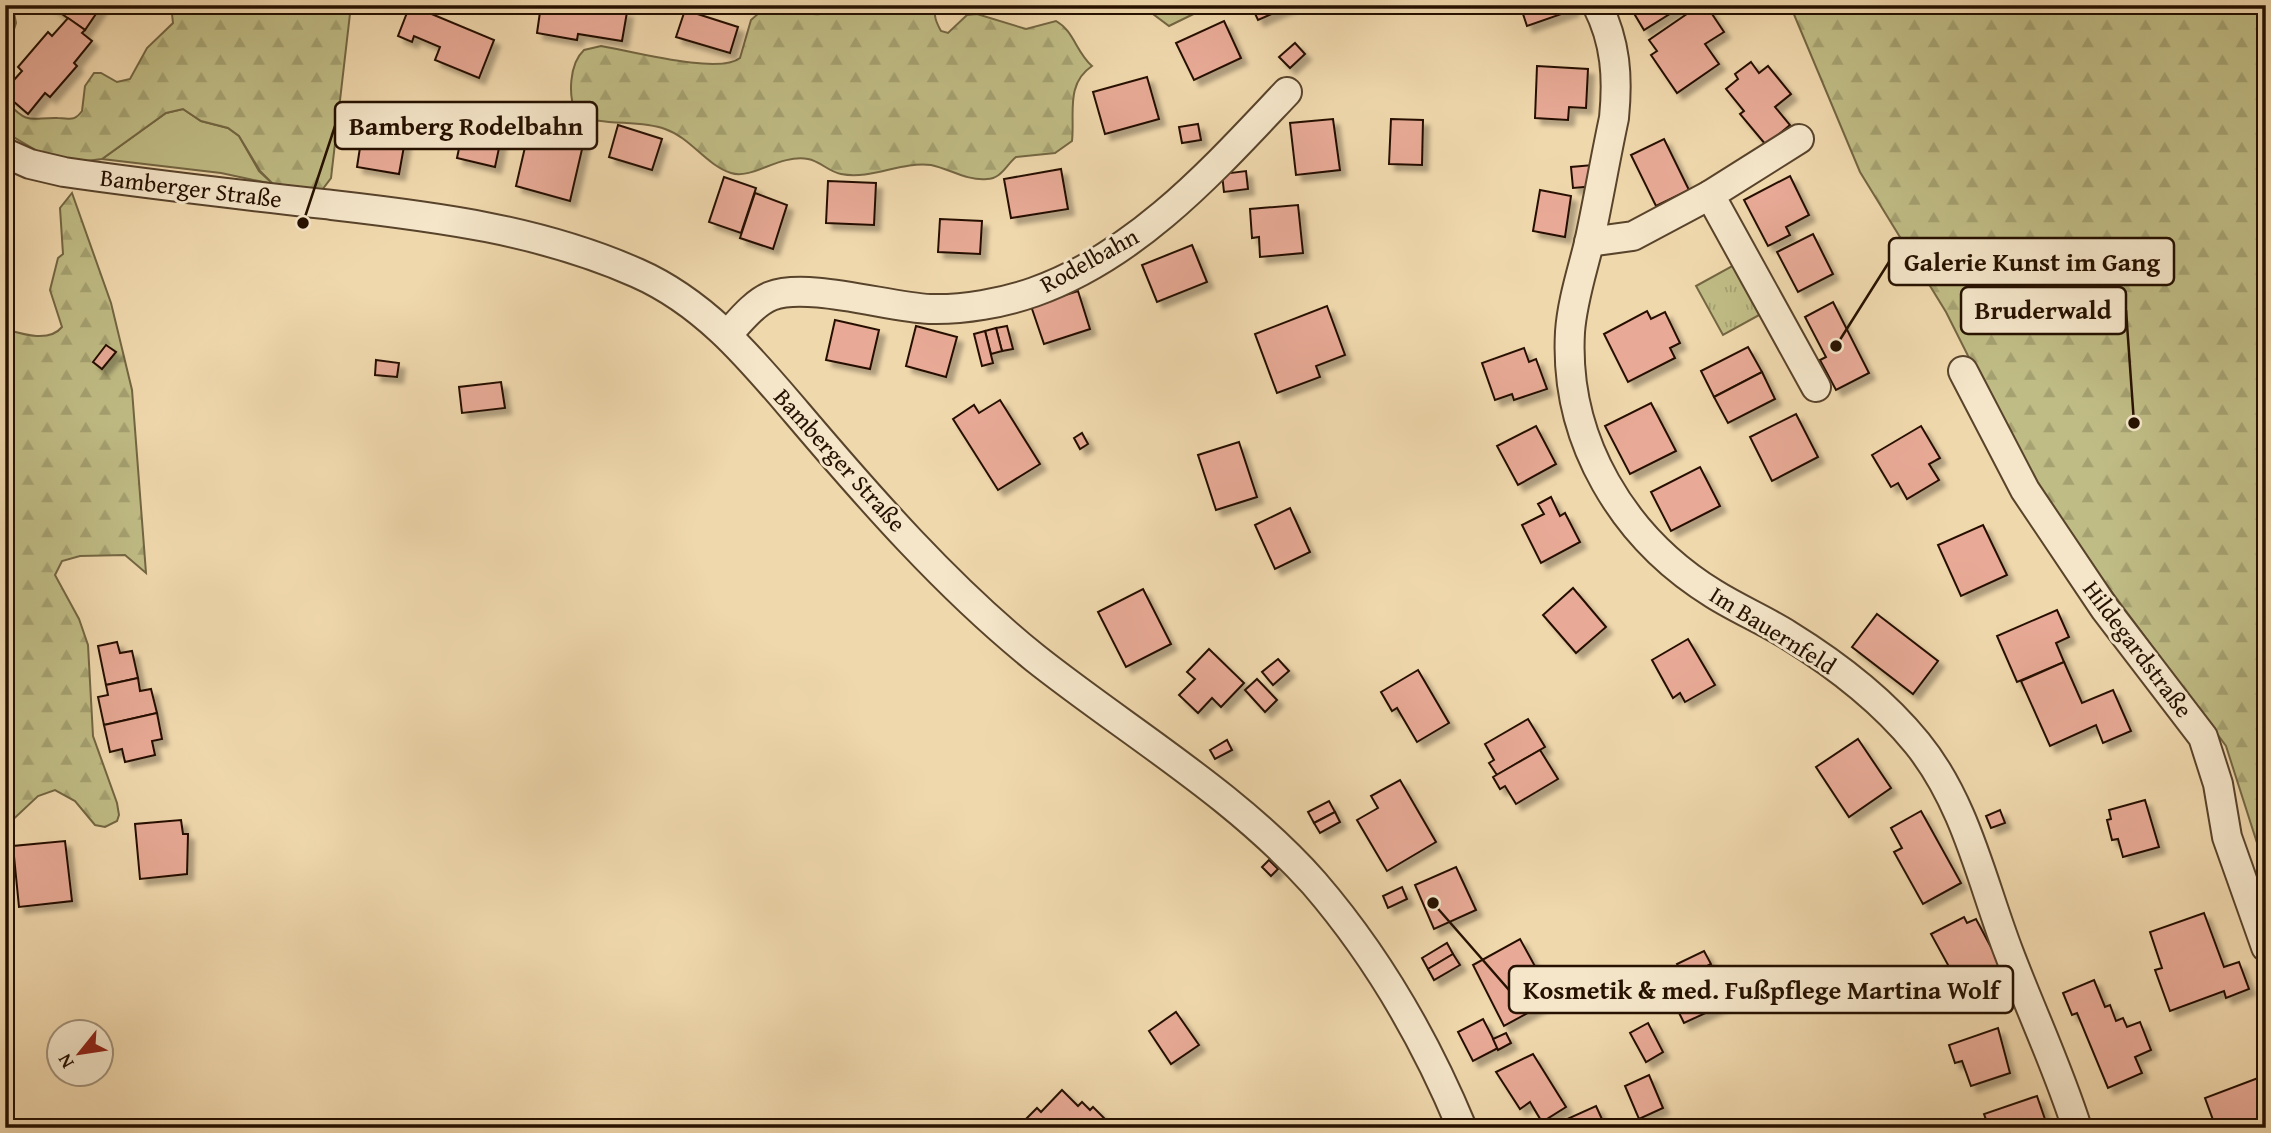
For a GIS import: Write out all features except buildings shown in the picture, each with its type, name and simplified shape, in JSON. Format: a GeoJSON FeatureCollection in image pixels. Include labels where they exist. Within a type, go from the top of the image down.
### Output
{"type":"FeatureCollection","features":[{"type":"Feature","properties":{"kind":"street","name":"Im Bauernfeld"},"geometry":{"type":"LineString","coordinates":[[1597,5],[1614,50],[1617,85],[1614,118],[1570,331],[1572,373],[1584,431],[1605,484],[1634,527],[1681,571],[1714,595],[1788,635],[1836,667],[1891,714],[1919,745],[1942,782],[1971,844],[2008,952],[2077,1128]]}},
{"type":"Feature","properties":{"kind":"street","name":"Rodelbahn"},"geometry":{"type":"LineString","coordinates":[[728,334],[760,302],[786,292],[930,309],[969,307],[1034,292],[1107,256],[1161,218],[1222,160],[1287,92]]}},
{"type":"Feature","properties":{"kind":"street"},"geometry":{"type":"LineString","coordinates":[[1589,242],[1633,236],[1710,195],[1798,139]]}},
{"type":"Feature","properties":{"kind":"street","name":"Bamberger Straße"},"geometry":{"type":"LineString","coordinates":[[5,153],[30,164],[64,172],[443,218],[540,238],[579,248],[681,295],[728,334],[854,480],[981,610],[1086,698],[1227,803],[1311,880],[1376,963],[1412,1023],[1462,1128]]}},
{"type":"Feature","properties":{"kind":"street"},"geometry":{"type":"LineString","coordinates":[[1710,195],[1815,387]]}},
{"type":"Feature","properties":{"kind":"street","name":"Hildegardstraße"},"geometry":{"type":"LineString","coordinates":[[1963,371],[2025,491],[2105,609],[2203,737],[2218,784],[2227,837],[2266,947]]}},
{"type":"Feature","properties":{"kind":"green space"},"geometry":{"type":"Polygon","coordinates":[[[5,5],[13,8],[16,23],[5,58],[5,5]]]}},
{"type":"Feature","properties":{"kind":"green space"},"geometry":{"type":"Polygon","coordinates":[[[171,5],[351,5],[331,178],[322,190],[273,184],[260,171],[239,136],[228,128],[201,121],[183,109],[166,113],[102,159],[71,163],[39,152],[5,132],[8,103],[26,118],[72,119],[82,111],[85,86],[94,73],[101,73],[117,82],[130,79],[147,48],[173,23],[171,5]]]}},
{"type":"Feature","properties":{"kind":"green space"},"geometry":{"type":"Polygon","coordinates":[[[768,5],[823,14],[841,5],[936,5],[938,25],[941,31],[948,33],[967,15],[977,14],[1026,29],[1056,21],[1067,30],[1092,66],[1084,73],[1075,91],[1072,141],[1055,153],[1016,157],[1000,174],[987,179],[972,178],[920,164],[864,175],[841,174],[812,160],[797,158],[739,174],[722,169],[683,139],[665,129],[597,120],[576,114],[571,80],[575,63],[584,50],[601,46],[695,63],[729,63],[740,58],[751,20],[768,5]]]}},
{"type":"Feature","properties":{"kind":"green space"},"geometry":{"type":"Polygon","coordinates":[[[1141,5],[1212,5],[1169,26],[1141,5]]]}},
{"type":"Feature","properties":{"kind":"green space"},"geometry":{"type":"Polygon","coordinates":[[[1790,5],[2266,5],[2266,871],[2226,746],[2034,487],[1946,312],[1860,172],[1790,5]]]}},
{"type":"Feature","properties":{"kind":"green space"},"geometry":{"type":"Polygon","coordinates":[[[183,109],[201,121],[228,128],[239,136],[259,171],[273,184],[221,173],[102,159],[166,113],[183,109]]]}},
{"type":"Feature","properties":{"kind":"green space"},"geometry":{"type":"Polygon","coordinates":[[[72,193],[111,303],[132,390],[146,573],[125,555],[80,556],[62,561],[55,575],[79,619],[88,645],[93,736],[117,803],[117,821],[105,827],[95,825],[75,801],[55,790],[38,796],[5,827],[5,329],[43,336],[57,332],[62,327],[50,290],[58,258],[63,254],[60,208],[72,193]]]}},
{"type":"Feature","properties":{"kind":"green space"},"geometry":{"type":"Polygon","coordinates":[[[1734,265],[1761,314],[1723,335],[1696,286],[1734,265]]]}},
{"type":"Feature","properties":{"kind":"place","name":"Bamberg Rodelbahn"},"geometry":{"type":"Point","coordinates":[303,223]}},
{"type":"Feature","properties":{"kind":"place","name":"Galerie Kunst im Gang"},"geometry":{"type":"Point","coordinates":[1836,346]}},
{"type":"Feature","properties":{"kind":"place","name":"Bruderwald"},"geometry":{"type":"Point","coordinates":[2134,423]}},
{"type":"Feature","properties":{"kind":"place","name":"Kosmetik & med. Fußpflege Martina Wolf"},"geometry":{"type":"Point","coordinates":[1433,903]}}]}
